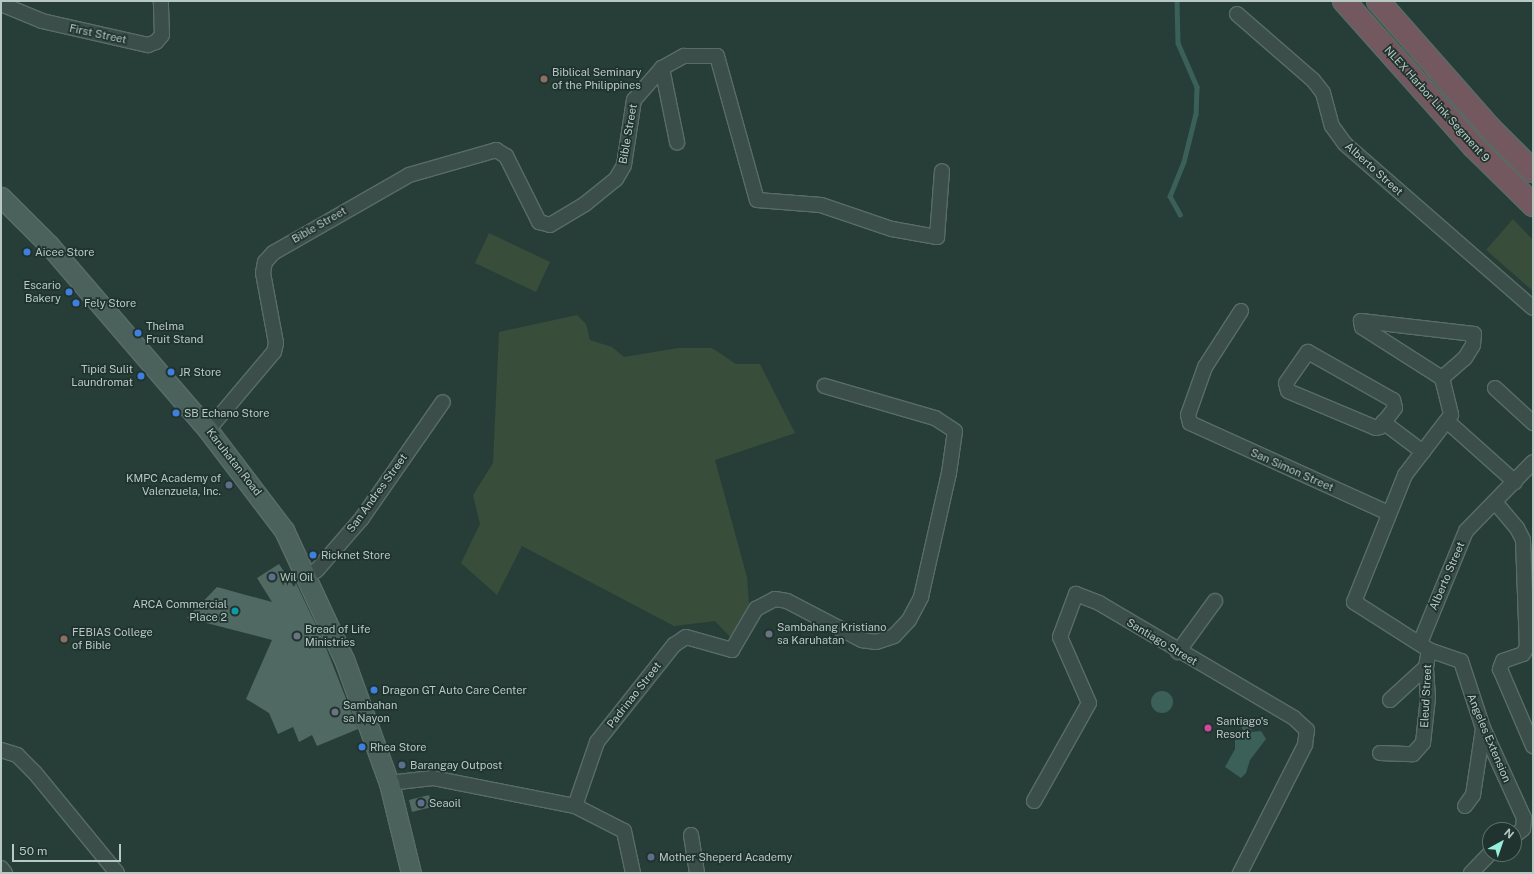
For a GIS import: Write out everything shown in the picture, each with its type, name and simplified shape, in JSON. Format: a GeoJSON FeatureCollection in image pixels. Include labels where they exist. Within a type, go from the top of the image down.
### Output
{"type":"FeatureCollection","features":[{"type":"Feature","properties":{"kind":"highway","name":"NLEX Harbor Link Segment 9"},"geometry":{"type":"LineString","coordinates":[[1344,1],[1474,147],[1533,205]]}},
{"type":"Feature","properties":{"kind":"highway","name":"NLEX Harbor Link Segment 9"},"geometry":{"type":"LineString","coordinates":[[1378,1],[1490,128],[1533,171]]}},
{"type":"Feature","properties":{"kind":"main road","name":"Karuhatan Road"},"geometry":{"type":"LineString","coordinates":[[1,197],[49,245],[208,430],[284,530],[344,658],[389,783],[411,873]]}},
{"type":"Feature","properties":{"kind":"street","name":"First Street"},"geometry":{"type":"LineString","coordinates":[[1,4],[42,21],[148,45],[156,42],[162,35],[161,1]]}},
{"type":"Feature","properties":{"kind":"street","name":"Alberto Street"},"geometry":{"type":"LineString","coordinates":[[1237,14],[1313,80],[1322,93],[1332,126],[1345,144],[1533,308]]}},
{"type":"Feature","properties":{"kind":"street","name":"Bible Street"},"geometry":{"type":"LineString","coordinates":[[208,430],[274,352],[276,343],[263,273],[265,262],[273,254],[409,175],[496,150],[506,156],[539,222],[550,225],[585,204],[621,173],[634,100],[662,68],[684,56],[717,56],[758,200],[821,205],[892,229],[938,236],[942,171]]}},
{"type":"Feature","properties":{"kind":"street"},"geometry":{"type":"LineString","coordinates":[[662,68],[677,142]]}},
{"type":"Feature","properties":{"kind":"street","name":"San Simon Street"},"geometry":{"type":"LineString","coordinates":[[1241,311],[1205,367],[1188,415],[1190,423],[1196,428],[1388,513]]}},
{"type":"Feature","properties":{"kind":"street"},"geometry":{"type":"LineString","coordinates":[[1388,513],[1406,475],[1452,415],[1442,378],[1367,331],[1362,327],[1361,321],[1474,334],[1473,345],[1465,358],[1442,378]]}},
{"type":"Feature","properties":{"kind":"street"},"geometry":{"type":"LineString","coordinates":[[1308,352],[1312,352],[1393,400],[1395,408],[1384,422],[1376,428],[1288,391],[1286,383],[1308,352]]}},
{"type":"Feature","properties":{"kind":"street","name":"Padrinao Street"},"geometry":{"type":"LineString","coordinates":[[575,806],[597,742],[674,645],[686,637],[732,650],[756,608],[775,599],[787,600],[862,640],[885,639],[894,636],[909,620],[921,597],[949,473],[955,431],[936,418],[825,386]]}},
{"type":"Feature","properties":{"kind":"street"},"geometry":{"type":"LineString","coordinates":[[1495,388],[1533,423]]}},
{"type":"Feature","properties":{"kind":"street","name":"San Andres Street"},"geometry":{"type":"LineString","coordinates":[[306,578],[317,570],[362,518],[443,402]]}},
{"type":"Feature","properties":{"kind":"street"},"geometry":{"type":"LineString","coordinates":[[1384,422],[1423,452]]}},
{"type":"Feature","properties":{"kind":"street"},"geometry":{"type":"LineString","coordinates":[[1448,422],[1515,482]]}},
{"type":"Feature","properties":{"kind":"street","name":"Alberto Street"},"geometry":{"type":"LineString","coordinates":[[1425,646],[1466,531],[1533,462]]}},
{"type":"Feature","properties":{"kind":"street"},"geometry":{"type":"LineString","coordinates":[[1495,502],[1517,528],[1523,540],[1527,647],[1523,654],[1503,661],[1500,669],[1533,746]]}},
{"type":"Feature","properties":{"kind":"street","name":"Angeles Extension"},"geometry":{"type":"LineString","coordinates":[[1388,513],[1354,602],[1425,646],[1461,661],[1483,728],[1524,818],[1522,830]]}},
{"type":"Feature","properties":{"kind":"street","name":"Santiago Street"},"geometry":{"type":"LineString","coordinates":[[1034,801],[1089,703],[1060,637],[1076,594],[1100,603],[1178,652],[1297,721],[1307,730],[1305,746],[1240,873]]}},
{"type":"Feature","properties":{"kind":"street"},"geometry":{"type":"LineString","coordinates":[[1178,652],[1216,601]]}},
{"type":"Feature","properties":{"kind":"street","name":"Eleud Street"},"geometry":{"type":"LineString","coordinates":[[1380,753],[1412,754],[1423,743],[1428,698],[1425,646]]}},
{"type":"Feature","properties":{"kind":"street"},"geometry":{"type":"LineString","coordinates":[[1390,700],[1426,667]]}},
{"type":"Feature","properties":{"kind":"street"},"geometry":{"type":"LineString","coordinates":[[1465,806],[1473,794],[1483,728]]}},
{"type":"Feature","properties":{"kind":"street"},"geometry":{"type":"LineString","coordinates":[[1,750],[17,755],[35,772],[117,873]]}},
{"type":"Feature","properties":{"kind":"street"},"geometry":{"type":"LineString","coordinates":[[389,783],[433,778],[575,806],[624,831],[633,873]]}},
{"type":"Feature","properties":{"kind":"street"},"geometry":{"type":"LineString","coordinates":[[691,835],[697,873]]}},
{"type":"Feature","properties":{"kind":"street"},"geometry":{"type":"LineString","coordinates":[[1471,873],[1482,862]]}},
{"type":"Feature","properties":{"kind":"street"},"geometry":{"type":"LineString","coordinates":[[1,868],[5,873]]}},
{"type":"Feature","properties":{"kind":"shaded area"},"geometry":{"type":"Polygon","coordinates":[[[1513,219],[1533,240],[1533,291],[1486,250],[1513,219]]]}},
{"type":"Feature","properties":{"kind":"shaded area"},"geometry":{"type":"Polygon","coordinates":[[[489,233],[550,262],[536,292],[475,263],[489,233]]]}},
{"type":"Feature","properties":{"kind":"shaded area"},"geometry":{"type":"Polygon","coordinates":[[[577,315],[586,324],[590,340],[612,347],[624,357],[678,348],[712,348],[736,364],[760,364],[795,433],[715,460],[747,577],[749,604],[732,639],[715,621],[674,626],[522,546],[497,595],[461,563],[480,524],[473,495],[493,463],[499,332],[577,315]]]}},
{"type":"Feature","properties":{"kind":"shaded area"},"geometry":{"type":"Polygon","coordinates":[[[1162,691],[1170,694],[1173,702],[1170,710],[1162,713],[1154,710],[1151,702],[1154,694],[1162,691]]]}},
{"type":"Feature","properties":{"kind":"shaded area"},"geometry":{"type":"Polygon","coordinates":[[[1249,720],[1253,723],[1251,732],[1261,731],[1266,739],[1250,760],[1246,773],[1241,778],[1225,767],[1235,749],[1235,740],[1245,734],[1241,726],[1249,720]]]}},
{"type":"Feature","properties":{"kind":"building","name":"Bread of Life Ministries"},"geometry":{"type":"Polygon","coordinates":[[[279,564],[294,587],[296,583],[323,640],[358,729],[317,746],[312,735],[299,742],[293,727],[278,734],[269,713],[246,699],[272,640],[187,618],[217,587],[272,602],[257,578],[279,564]]]}},
{"type":"Feature","properties":{"kind":"building","name":"Seaoil"},"geometry":{"type":"Polygon","coordinates":[[[429,795],[432,807],[412,812],[409,800],[429,795]]]}},
{"type":"Feature","properties":{"kind":"waterway"},"geometry":{"type":"LineString","coordinates":[[1177,1],[1178,43],[1197,87],[1196,114],[1184,162],[1170,196],[1180,214]]}},
{"type":"Feature","properties":{"kind":"place","name":"Biblical Seminary of the Philippines"},"geometry":{"type":"Point","coordinates":[544,79]}},
{"type":"Feature","properties":{"kind":"place","name":"Aicee Store"},"geometry":{"type":"Point","coordinates":[27,252]}},
{"type":"Feature","properties":{"kind":"place","name":"Escario Bakery"},"geometry":{"type":"Point","coordinates":[69,292]}},
{"type":"Feature","properties":{"kind":"place","name":"Fely Store"},"geometry":{"type":"Point","coordinates":[76,303]}},
{"type":"Feature","properties":{"kind":"place","name":"Thelma Fruit Stand"},"geometry":{"type":"Point","coordinates":[138,333]}},
{"type":"Feature","properties":{"kind":"place","name":"JR Store"},"geometry":{"type":"Point","coordinates":[171,372]}},
{"type":"Feature","properties":{"kind":"place","name":"Tipid Sulit Laundromat"},"geometry":{"type":"Point","coordinates":[141,376]}},
{"type":"Feature","properties":{"kind":"place","name":"SB Echano Store"},"geometry":{"type":"Point","coordinates":[176,413]}},
{"type":"Feature","properties":{"kind":"place","name":"KMPC Academy of Valenzuela, Inc."},"geometry":{"type":"Point","coordinates":[229,485]}},
{"type":"Feature","properties":{"kind":"place","name":"Ricknet Store"},"geometry":{"type":"Point","coordinates":[313,555]}},
{"type":"Feature","properties":{"kind":"place","name":"Wil Oil"},"geometry":{"type":"Point","coordinates":[272,577]}},
{"type":"Feature","properties":{"kind":"place","name":"ARCA Commercial Place 2"},"geometry":{"type":"Point","coordinates":[235,611]}},
{"type":"Feature","properties":{"kind":"place","name":"Sambahang Kristiano sa Karuhatan"},"geometry":{"type":"Point","coordinates":[769,634]}},
{"type":"Feature","properties":{"kind":"place","name":"Bread of Life Ministries"},"geometry":{"type":"Point","coordinates":[297,636]}},
{"type":"Feature","properties":{"kind":"place","name":"FEBIAS College of Bible"},"geometry":{"type":"Point","coordinates":[64,639]}},
{"type":"Feature","properties":{"kind":"place","name":"Dragon GT Auto Care Center"},"geometry":{"type":"Point","coordinates":[374,690]}},
{"type":"Feature","properties":{"kind":"place","name":"Sambahan sa Nayon"},"geometry":{"type":"Point","coordinates":[335,712]}},
{"type":"Feature","properties":{"kind":"place","name":"Santiago's Resort"},"geometry":{"type":"Point","coordinates":[1208,728]}},
{"type":"Feature","properties":{"kind":"place","name":"Rhea Store"},"geometry":{"type":"Point","coordinates":[362,747]}},
{"type":"Feature","properties":{"kind":"place","name":"Barangay Outpost"},"geometry":{"type":"Point","coordinates":[402,765]}},
{"type":"Feature","properties":{"kind":"place","name":"Seaoil"},"geometry":{"type":"Point","coordinates":[421,803]}},
{"type":"Feature","properties":{"kind":"place","name":"Mother Sheperd Academy"},"geometry":{"type":"Point","coordinates":[651,857]}}]}
